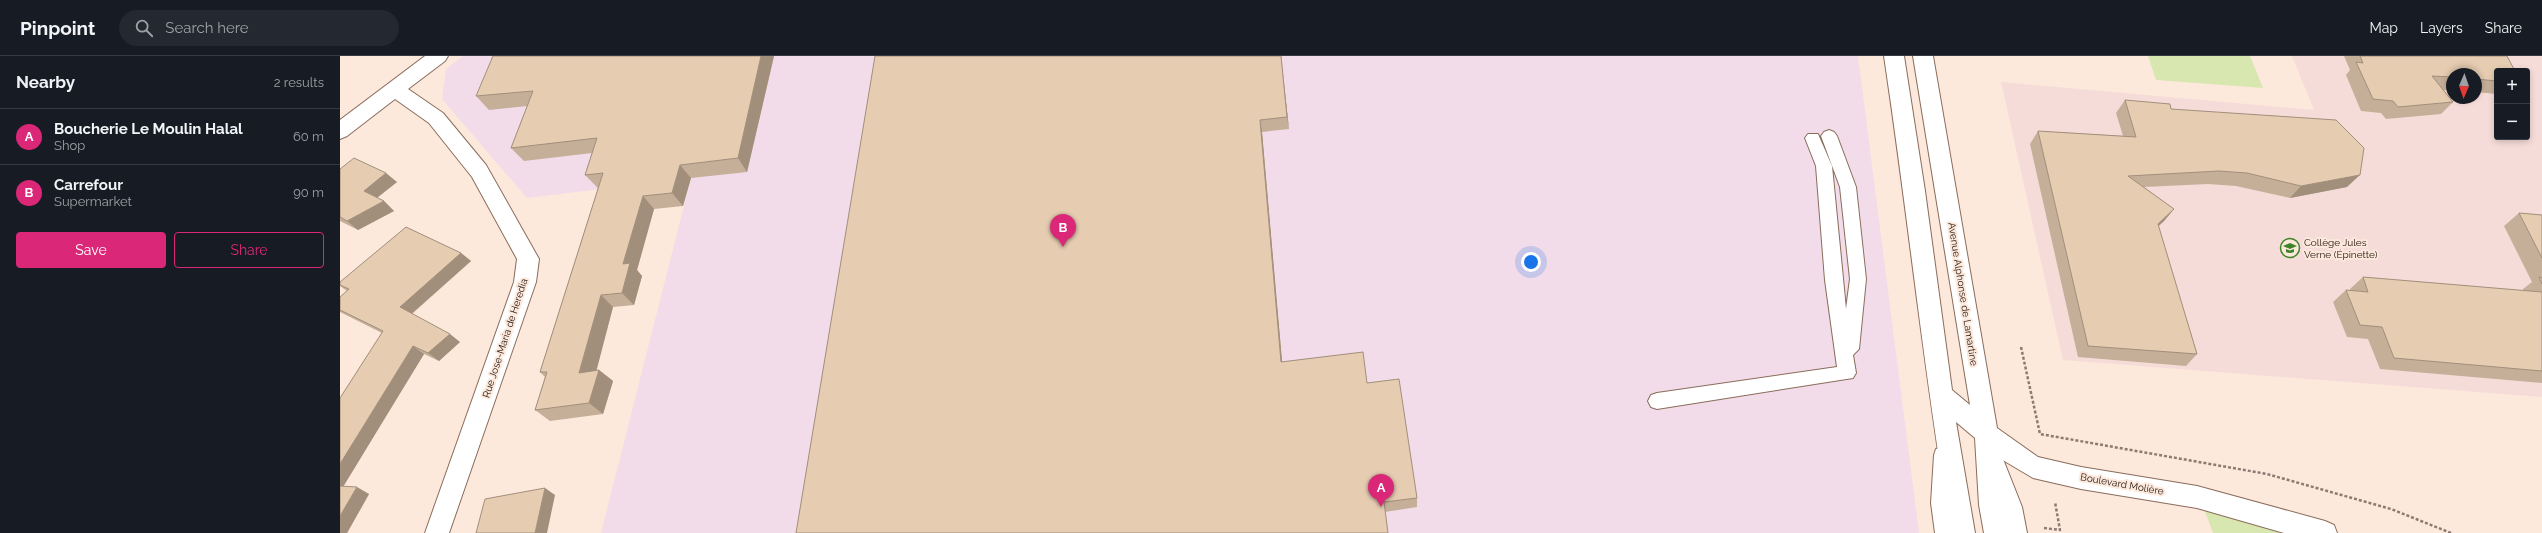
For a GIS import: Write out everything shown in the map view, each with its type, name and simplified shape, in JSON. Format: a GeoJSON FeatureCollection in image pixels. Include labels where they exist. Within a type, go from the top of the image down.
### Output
{"type":"FeatureCollection","features":[{"type":"Feature","properties":{"kind":"street"},"geometry":{"type":"LineString","coordinates":[[340,131],[438,56]]}},
{"type":"Feature","properties":{"kind":"street"},"geometry":{"type":"LineString","coordinates":[[1894,56],[1915,191],[1944,422],[1963,533]]}},
{"type":"Feature","properties":{"kind":"street","name":"Avenue Alphonse de Lamartine"},"geometry":{"type":"LineString","coordinates":[[1923,56],[1987,437],[1991,506],[1996,533]]}},
{"type":"Feature","properties":{"kind":"street","name":"Rue Jose-Maria de Heredia"},"geometry":{"type":"LineString","coordinates":[[394,89],[436,118],[479,171],[528,259],[525,282],[437,533]]}},
{"type":"Feature","properties":{"kind":"street","name":"Boulevard Molière"},"geometry":{"type":"LineString","coordinates":[[1940,394],[1987,437],[2033,467],[2081,478],[2197,497],[2324,533]]}},
{"type":"Feature","properties":{"kind":"lane"},"geometry":{"type":"LineString","coordinates":[[1821,137],[1848,187],[1858,279],[1847,373],[1833,280],[1821,137]]}},
{"type":"Feature","properties":{"kind":"lane"},"geometry":{"type":"LineString","coordinates":[[1657,401],[1847,373]]}},
{"type":"Feature","properties":{"kind":"lane"},"geometry":{"type":"LineString","coordinates":[[1944,422],[1941,503],[1945,533]]}},
{"type":"Feature","properties":{"kind":"lane"},"geometry":{"type":"LineString","coordinates":[[1987,437],[2012,507],[2017,533]]}},
{"type":"Feature","properties":{"kind":"path"},"geometry":{"type":"LineString","coordinates":[[2021,347],[2040,434],[2054,435],[2267,474],[2391,509],[2451,533]]}},
{"type":"Feature","properties":{"kind":"shaded area"},"geometry":{"type":"Polygon","coordinates":[[[463,56],[1858,56],[1919,533],[601,533],[691,178],[527,198],[442,99],[446,69],[463,56]]]}},
{"type":"Feature","properties":{"kind":"shaded area","name":"Collège Jules Verne (Épinette)"},"geometry":{"type":"Polygon","coordinates":[[[2292,56],[2542,56],[2542,397],[2063,360],[2001,82],[2314,110],[2292,56]]]}},
{"type":"Feature","properties":{"kind":"green space"},"geometry":{"type":"Polygon","coordinates":[[[2148,56],[2250,56],[2263,88],[2156,80],[2148,56]]]}},
{"type":"Feature","properties":{"kind":"green space"},"geometry":{"type":"Polygon","coordinates":[[[2203,506],[2290,533],[2213,533],[2203,506]]]}},
{"type":"Feature","properties":{"kind":"building"},"geometry":{"type":"Polygon","coordinates":[[[493,56],[761,56],[738,158],[680,165],[672,193],[643,196],[623,264],[630,263],[622,293],[601,295],[579,373],[599,370],[589,403],[535,410],[547,372],[540,372],[603,173],[585,175],[597,138],[511,148],[533,91],[476,96],[493,56]]]}},
{"type":"Feature","properties":{"kind":"building"},"geometry":{"type":"Polygon","coordinates":[[[875,56],[1281,56],[1287,117],[1260,120],[1281,362],[1363,352],[1367,383],[1399,379],[1417,498],[1384,502],[1388,533],[796,533],[875,56]]]}},
{"type":"Feature","properties":{"kind":"building"},"geometry":{"type":"Polygon","coordinates":[[[2360,56],[2507,56],[2513,68],[2494,68],[2494,81],[2482,80],[2482,68],[2446,68],[2446,77],[2432,76],[2446,93],[2446,103],[2398,107],[2393,101],[2373,99],[2356,62],[2363,63],[2360,56]]]}},
{"type":"Feature","properties":{"kind":"building"},"geometry":{"type":"Polygon","coordinates":[[[2125,100],[2170,104],[2171,109],[2336,120],[2364,148],[2360,175],[2301,186],[2247,173],[2219,171],[2128,176],[2174,209],[2158,224],[2197,354],[2088,346],[2038,131],[2136,137],[2125,100]]]}},
{"type":"Feature","properties":{"kind":"building"},"geometry":{"type":"Polygon","coordinates":[[[354,158],[386,173],[364,191],[384,201],[347,221],[340,217],[340,169],[354,158]]]}},
{"type":"Feature","properties":{"kind":"building"},"geometry":{"type":"Polygon","coordinates":[[[2519,213],[2542,215],[2542,258],[2519,213]]]}},
{"type":"Feature","properties":{"kind":"building"},"geometry":{"type":"Polygon","coordinates":[[[406,227],[461,253],[400,307],[450,334],[428,353],[413,346],[340,464],[340,398],[383,331],[340,310],[340,297],[349,289],[340,285],[340,282],[406,227]]]}},
{"type":"Feature","properties":{"kind":"building"},"geometry":{"type":"Polygon","coordinates":[[[2363,277],[2542,292],[2542,371],[2394,358],[2382,327],[2360,325],[2346,290],[2368,292],[2363,277]]]}},
{"type":"Feature","properties":{"kind":"building"},"geometry":{"type":"Polygon","coordinates":[[[340,486],[357,487],[340,516],[340,486]]]}},
{"type":"Feature","properties":{"kind":"building"},"geometry":{"type":"Polygon","coordinates":[[[545,488],[535,533],[476,533],[485,499],[545,488]]]}},
{"type":"Feature","properties":{"kind":"place","name":"Carrefour"},"geometry":{"type":"Point","coordinates":[1063,247]}},
{"type":"Feature","properties":{"kind":"place","name":"Collège Jules Verne (Épinette)"},"geometry":{"type":"Point","coordinates":[2290,248]}},
{"type":"Feature","properties":{"kind":"place","name":"Boucherie Le Moulin Halal"},"geometry":{"type":"Point","coordinates":[1381,507]}}]}
